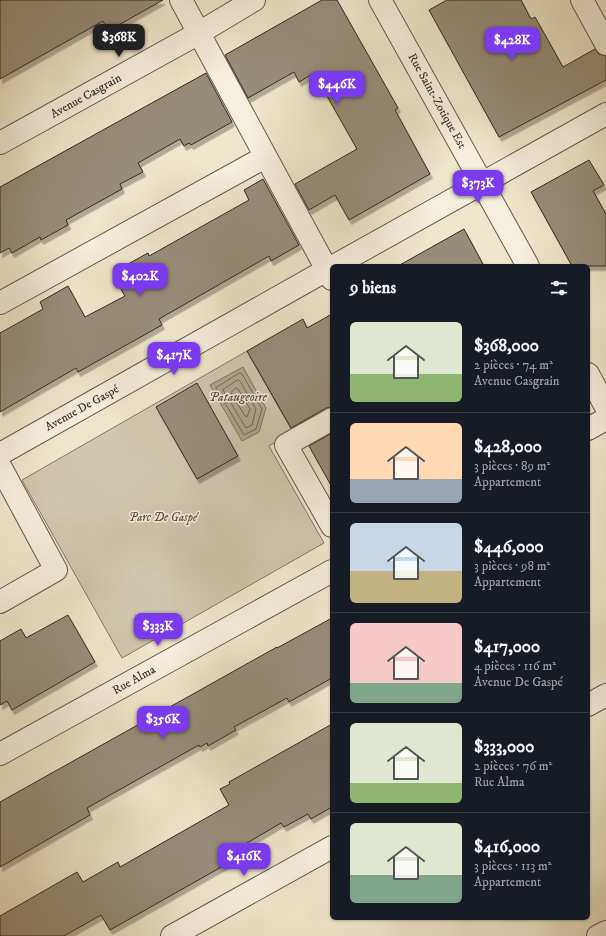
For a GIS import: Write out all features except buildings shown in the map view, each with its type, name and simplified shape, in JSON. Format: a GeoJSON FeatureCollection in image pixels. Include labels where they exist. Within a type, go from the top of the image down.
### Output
{"type":"FeatureCollection","features":[{"type":"Feature","properties":{"kind":"street"},"geometry":{"type":"LineString","coordinates":[[180,0],[265,157],[330,269]]}},
{"type":"Feature","properties":{"kind":"street","name":"Avenue Casgrain"},"geometry":{"type":"LineString","coordinates":[[0,143],[199,33],[254,0]]}},
{"type":"Feature","properties":{"kind":"street","name":"Rue Saint-Zotique Est"},"geometry":{"type":"LineString","coordinates":[[380,0],[527,264]]}},
{"type":"Feature","properties":{"kind":"street"},"geometry":{"type":"LineString","coordinates":[[582,0],[606,44]]}},
{"type":"Feature","properties":{"kind":"street","name":"Avenue De Gaspé"},"geometry":{"type":"LineString","coordinates":[[343,264],[482,183],[606,114]]}},
{"type":"Feature","properties":{"kind":"street"},"geometry":{"type":"LineString","coordinates":[[0,303],[265,157]]}},
{"type":"Feature","properties":{"kind":"street","name":"Avenue De Gaspé"},"geometry":{"type":"LineString","coordinates":[[0,454],[330,272]]}},
{"type":"Feature","properties":{"kind":"street"},"geometry":{"type":"LineString","coordinates":[[590,378],[606,406]]}},
{"type":"Feature","properties":{"kind":"street"},"geometry":{"type":"LineString","coordinates":[[590,428],[606,419]]}},
{"type":"Feature","properties":{"kind":"street"},"geometry":{"type":"LineString","coordinates":[[330,420],[286,445],[330,522]]}},
{"type":"Feature","properties":{"kind":"street"},"geometry":{"type":"LineString","coordinates":[[0,466],[56,570],[0,602]]}},
{"type":"Feature","properties":{"kind":"street","name":"Rue Alma"},"geometry":{"type":"LineString","coordinates":[[0,754],[330,571]]}},
{"type":"Feature","properties":{"kind":"street"},"geometry":{"type":"LineString","coordinates":[[590,704],[606,695]]}},
{"type":"Feature","properties":{"kind":"street"},"geometry":{"type":"LineString","coordinates":[[172,936],[330,848]]}},
{"type":"Feature","properties":{"kind":"street"},"geometry":{"type":"LineString","coordinates":[[598,936],[606,932]]}},
{"type":"Feature","properties":{"kind":"green space","name":"Parc De Gaspé"},"geometry":{"type":"Polygon","coordinates":[[[247,351],[293,432],[269,446],[324,543],[122,658],[22,480],[247,351]]]}},
{"type":"Feature","properties":{"kind":"water","name":"Pataugeoire"},"geometry":{"type":"Polygon","coordinates":[[[243,367],[266,408],[259,432],[242,441],[210,385],[243,367]]]}}]}
